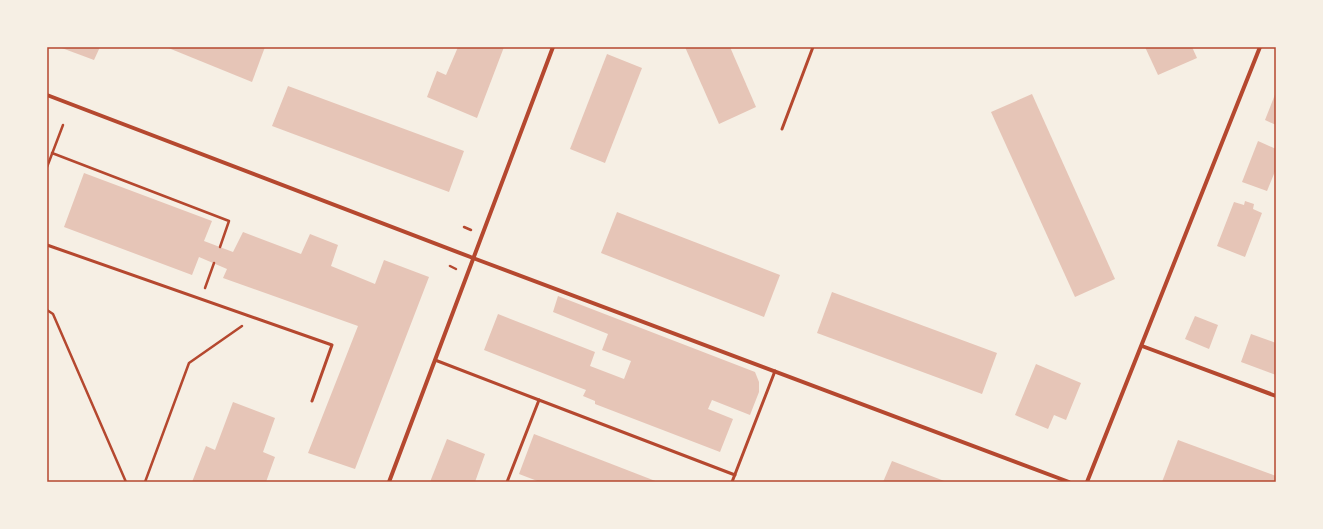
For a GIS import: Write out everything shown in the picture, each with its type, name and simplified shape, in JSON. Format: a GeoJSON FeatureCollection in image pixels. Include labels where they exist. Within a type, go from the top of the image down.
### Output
{"type":"FeatureCollection","features":[{"type":"Feature","properties":{"kind":"street"},"geometry":{"type":"LineString","coordinates":[[389,482],[553,47]]}},
{"type":"Feature","properties":{"kind":"street"},"geometry":{"type":"LineString","coordinates":[[1087,482],[1260,47]]}},
{"type":"Feature","properties":{"kind":"street"},"geometry":{"type":"LineString","coordinates":[[47,95],[473,258],[1069,482]]}},
{"type":"Feature","properties":{"kind":"street"},"geometry":{"type":"LineString","coordinates":[[1142,346],[1276,396]]}},
{"type":"Feature","properties":{"kind":"lane"},"geometry":{"type":"LineString","coordinates":[[782,129],[813,47]]}},
{"type":"Feature","properties":{"kind":"lane"},"geometry":{"type":"LineString","coordinates":[[47,245],[332,345],[312,402]]}},
{"type":"Feature","properties":{"kind":"lane"},"geometry":{"type":"LineString","coordinates":[[435,360],[735,475]]}},
{"type":"Feature","properties":{"kind":"lane"},"geometry":{"type":"LineString","coordinates":[[732,482],[775,371]]}},
{"type":"Feature","properties":{"kind":"lane"},"geometry":{"type":"LineString","coordinates":[[507,482],[539,400]]}},
{"type":"Feature","properties":{"kind":"path"},"geometry":{"type":"LineString","coordinates":[[47,167],[63,125]]}},
{"type":"Feature","properties":{"kind":"path"},"geometry":{"type":"LineString","coordinates":[[52,153],[229,221],[220,247]]}},
{"type":"Feature","properties":{"kind":"path"},"geometry":{"type":"LineString","coordinates":[[201,299],[214,264]]}},
{"type":"Feature","properties":{"kind":"path"},"geometry":{"type":"LineString","coordinates":[[47,310],[53,314],[126,482]]}},
{"type":"Feature","properties":{"kind":"path"},"geometry":{"type":"LineString","coordinates":[[145,482],[189,362],[255,318]]}},
{"type":"Feature","properties":{"kind":"building"},"geometry":{"type":"Polygon","coordinates":[[[59,47],[100,47],[94,60],[59,47]]]}},
{"type":"Feature","properties":{"kind":"building"},"geometry":{"type":"Polygon","coordinates":[[[166,47],[265,47],[252,82],[166,47]]]}},
{"type":"Feature","properties":{"kind":"building"},"geometry":{"type":"Polygon","coordinates":[[[458,47],[504,47],[477,118],[427,97],[437,71],[446,75],[458,47]]]}},
{"type":"Feature","properties":{"kind":"building"},"geometry":{"type":"Polygon","coordinates":[[[685,47],[730,47],[756,107],[719,124],[685,47]]]}},
{"type":"Feature","properties":{"kind":"building"},"geometry":{"type":"Polygon","coordinates":[[[1145,47],[1192,47],[1197,58],[1158,75],[1145,47]]]}},
{"type":"Feature","properties":{"kind":"building"},"geometry":{"type":"Polygon","coordinates":[[[607,54],[642,68],[605,163],[570,149],[607,54]]]}},
{"type":"Feature","properties":{"kind":"building"},"geometry":{"type":"Polygon","coordinates":[[[288,86],[464,151],[449,192],[272,126],[288,86]]]}},
{"type":"Feature","properties":{"kind":"building"},"geometry":{"type":"Polygon","coordinates":[[[1276,92],[1276,125],[1265,120],[1276,92]]]}},
{"type":"Feature","properties":{"kind":"building"},"geometry":{"type":"Polygon","coordinates":[[[1032,94],[1115,279],[1075,297],[991,112],[1032,94]]]}},
{"type":"Feature","properties":{"kind":"building"},"geometry":{"type":"Polygon","coordinates":[[[1258,141],[1276,149],[1276,169],[1267,191],[1242,182],[1258,141]]]}},
{"type":"Feature","properties":{"kind":"building"},"geometry":{"type":"Polygon","coordinates":[[[84,173],[212,221],[204,241],[233,252],[243,232],[301,254],[310,234],[338,245],[331,266],[375,284],[384,260],[429,277],[355,469],[308,453],[358,326],[223,278],[227,269],[199,257],[192,275],[64,227],[84,173]]]}},
{"type":"Feature","properties":{"kind":"building"},"geometry":{"type":"Polygon","coordinates":[[[1245,201],[1254,204],[1253,209],[1262,213],[1245,257],[1217,246],[1234,202],[1244,205],[1245,201]]]}},
{"type":"Feature","properties":{"kind":"building"},"geometry":{"type":"Polygon","coordinates":[[[617,212],[780,275],[764,317],[601,253],[617,212]]]}},
{"type":"Feature","properties":{"kind":"building"},"geometry":{"type":"Polygon","coordinates":[[[832,292],[997,353],[982,394],[817,333],[832,292]]]}},
{"type":"Feature","properties":{"kind":"building"},"geometry":{"type":"Polygon","coordinates":[[[558,296],[755,372],[759,382],[759,392],[750,415],[712,400],[708,409],[733,419],[720,452],[595,404],[595,401],[583,396],[586,390],[484,350],[498,314],[595,352],[590,366],[624,379],[631,361],[602,350],[608,334],[553,312],[558,296]]]}},
{"type":"Feature","properties":{"kind":"building"},"geometry":{"type":"Polygon","coordinates":[[[1195,316],[1218,325],[1209,349],[1185,339],[1195,316]]]}},
{"type":"Feature","properties":{"kind":"building"},"geometry":{"type":"Polygon","coordinates":[[[1251,334],[1276,343],[1276,375],[1241,362],[1251,334]]]}},
{"type":"Feature","properties":{"kind":"building"},"geometry":{"type":"Polygon","coordinates":[[[1036,364],[1081,383],[1066,420],[1054,415],[1048,429],[1015,415],[1036,364]]]}},
{"type":"Feature","properties":{"kind":"building"},"geometry":{"type":"Polygon","coordinates":[[[233,402],[275,418],[263,452],[275,457],[266,482],[192,482],[206,446],[215,450],[233,402]]]}},
{"type":"Feature","properties":{"kind":"building"},"geometry":{"type":"Polygon","coordinates":[[[534,434],[658,482],[540,482],[519,474],[534,434]]]}},
{"type":"Feature","properties":{"kind":"building"},"geometry":{"type":"Polygon","coordinates":[[[447,439],[485,454],[475,482],[430,482],[447,439]]]}},
{"type":"Feature","properties":{"kind":"building"},"geometry":{"type":"Polygon","coordinates":[[[1178,440],[1276,476],[1276,482],[1162,482],[1178,440]]]}},
{"type":"Feature","properties":{"kind":"building"},"geometry":{"type":"Polygon","coordinates":[[[892,461],[947,482],[883,482],[892,461]]]}}]}
